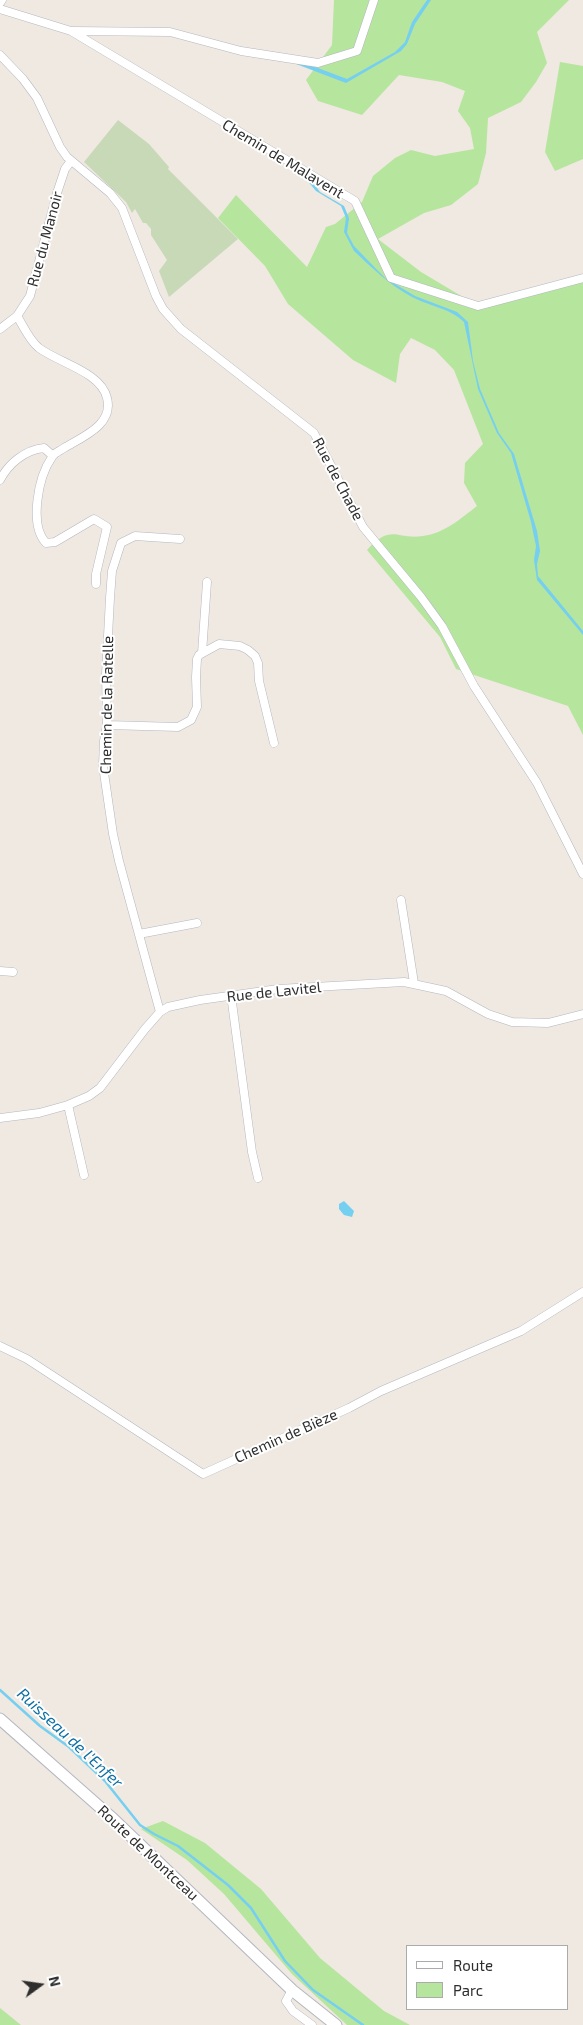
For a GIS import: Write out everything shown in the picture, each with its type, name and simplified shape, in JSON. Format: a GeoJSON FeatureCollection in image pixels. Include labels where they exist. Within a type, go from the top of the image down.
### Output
{"type":"FeatureCollection","features":[{"type":"Feature","properties":{"kind":"street"},"geometry":{"type":"LineString","coordinates":[[0,9],[71,31],[170,32],[241,51],[318,63],[357,52],[374,0]]}},
{"type":"Feature","properties":{"kind":"street","name":"Chemin de Malavent"},"geometry":{"type":"LineString","coordinates":[[71,31],[355,201],[391,278],[478,306],[583,278]]}},
{"type":"Feature","properties":{"kind":"street","name":"Rue de Chade"},"geometry":{"type":"LineString","coordinates":[[0,55],[38,98],[60,147],[71,161],[81,167],[102,186],[122,208],[156,296],[163,309],[180,329],[314,433],[363,527],[421,597],[442,626],[474,686],[537,783],[583,874]]}},
{"type":"Feature","properties":{"kind":"street","name":"Rue du Manoir"},"geometry":{"type":"LineString","coordinates":[[18,316],[30,296],[57,192],[65,168],[71,161]]}},
{"type":"Feature","properties":{"kind":"street"},"geometry":{"type":"LineString","coordinates":[[0,329],[18,316],[34,343],[58,360],[100,383],[108,399],[106,415],[96,429],[52,455],[44,473],[38,496],[37,517],[40,537],[46,543],[55,542],[94,520],[107,527],[96,574],[96,584]]}},
{"type":"Feature","properties":{"kind":"street"},"geometry":{"type":"LineString","coordinates":[[0,480],[4,473],[19,458],[33,449],[44,448],[52,455]]}},
{"type":"Feature","properties":{"kind":"street","name":"Chemin de la Ratelle"},"geometry":{"type":"LineString","coordinates":[[160,1012],[113,834],[103,766],[107,725],[106,674],[112,571],[121,542],[135,536],[180,538]]}},
{"type":"Feature","properties":{"kind":"street"},"geometry":{"type":"LineString","coordinates":[[202,653],[207,582]]}},
{"type":"Feature","properties":{"kind":"street"},"geometry":{"type":"LineString","coordinates":[[107,725],[178,727],[187,724],[197,707],[197,659],[202,653],[219,644],[240,646],[255,656],[274,743]]}},
{"type":"Feature","properties":{"kind":"street"},"geometry":{"type":"LineString","coordinates":[[401,900],[414,983]]}},
{"type":"Feature","properties":{"kind":"street"},"geometry":{"type":"LineString","coordinates":[[139,934],[197,923]]}},
{"type":"Feature","properties":{"kind":"street"},"geometry":{"type":"LineString","coordinates":[[0,971],[13,972]]}},
{"type":"Feature","properties":{"kind":"street","name":"Rue de Lavitel"},"geometry":{"type":"LineString","coordinates":[[160,1012],[168,1007],[231,995],[278,989],[414,983],[446,991],[488,1014],[512,1022],[548,1023],[583,1014]]}},
{"type":"Feature","properties":{"kind":"street"},"geometry":{"type":"LineString","coordinates":[[231,995],[252,1152],[258,1178]]}},
{"type":"Feature","properties":{"kind":"street"},"geometry":{"type":"LineString","coordinates":[[0,1118],[39,1113],[68,1105],[89,1096],[100,1088],[160,1012]]}},
{"type":"Feature","properties":{"kind":"street"},"geometry":{"type":"LineString","coordinates":[[68,1105],[84,1176]]}},
{"type":"Feature","properties":{"kind":"street","name":"Chemin de Bièze"},"geometry":{"type":"LineString","coordinates":[[0,1346],[27,1359],[203,1474],[350,1408],[381,1391],[521,1331],[583,1292]]}},
{"type":"Feature","properties":{"kind":"street","name":"Route de Montceau"},"geometry":{"type":"LineString","coordinates":[[0,1719],[111,1818],[292,1990],[336,2025]]}},
{"type":"Feature","properties":{"kind":"street"},"geometry":{"type":"LineString","coordinates":[[292,1990],[286,2000],[293,2011],[312,2025]]}},
{"type":"Feature","properties":{"kind":"green space"},"geometry":{"type":"Polygon","coordinates":[[[334,0],[569,0],[537,32],[547,63],[536,82],[521,102],[488,118],[486,153],[478,184],[451,205],[424,213],[378,239],[421,272],[478,306],[583,278],[583,735],[568,706],[456,669],[440,637],[367,550],[382,537],[388,535],[414,537],[438,532],[452,525],[477,506],[464,483],[465,463],[483,444],[454,370],[435,350],[411,338],[400,354],[396,383],[353,360],[288,304],[265,266],[218,218],[236,195],[307,267],[326,227],[335,224],[362,202],[373,176],[395,158],[411,150],[435,156],[474,149],[470,128],[458,111],[465,91],[442,82],[399,75],[362,115],[318,101],[306,80],[332,45],[334,0]]]}},
{"type":"Feature","properties":{"kind":"green space"},"geometry":{"type":"Polygon","coordinates":[[[560,62],[583,66],[583,159],[555,171],[545,152],[560,62]]]}},
{"type":"Feature","properties":{"kind":"green space"},"geometry":{"type":"Polygon","coordinates":[[[118,120],[149,144],[169,167],[168,169],[238,239],[169,297],[159,271],[167,260],[151,235],[151,229],[146,223],[143,223],[135,209],[132,213],[126,202],[84,162],[118,120]]]}},
{"type":"Feature","properties":{"kind":"green space"},"geometry":{"type":"Polygon","coordinates":[[[163,1821],[205,1843],[261,1889],[320,1958],[384,2011],[410,2025],[347,2025],[292,1974],[224,1894],[187,1860],[141,1829],[163,1821]]]}},
{"type":"Feature","properties":{"kind":"green space"},"geometry":{"type":"Polygon","coordinates":[[[0,2008],[21,2025],[0,2025],[0,2008]]]}},
{"type":"Feature","properties":{"kind":"water"},"geometry":{"type":"Polygon","coordinates":[[[427,0],[431,0],[415,24],[407,44],[401,51],[346,83],[283,59],[302,62],[347,79],[395,52],[405,42],[412,22],[427,0]]]}},
{"type":"Feature","properties":{"kind":"water"},"geometry":{"type":"Polygon","coordinates":[[[306,179],[314,184],[320,192],[344,206],[349,218],[347,233],[354,246],[385,278],[415,296],[457,312],[468,322],[473,361],[480,389],[499,433],[514,454],[537,531],[540,551],[537,564],[538,576],[583,631],[583,635],[537,580],[534,560],[536,546],[531,522],[511,453],[497,433],[478,389],[464,322],[452,313],[404,292],[389,282],[368,264],[354,251],[344,232],[346,218],[341,206],[316,191],[306,179]]]}},
{"type":"Feature","properties":{"kind":"water"},"geometry":{"type":"Polygon","coordinates":[[[344,1201],[354,1211],[352,1217],[344,1215],[339,1209],[339,1204],[344,1201]]]}},
{"type":"Feature","properties":{"kind":"waterway","name":"Ruisseau de l'Enfer"},"geometry":{"type":"LineString","coordinates":[[0,1690],[40,1726],[69,1747],[105,1781],[140,1825],[178,1846],[228,1885],[251,1908],[285,1961],[313,1990],[363,2025]]}}]}
